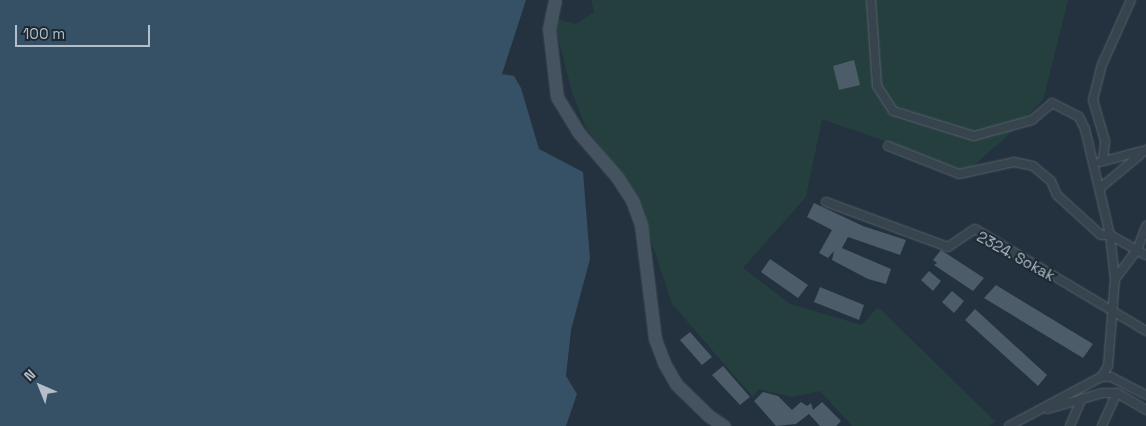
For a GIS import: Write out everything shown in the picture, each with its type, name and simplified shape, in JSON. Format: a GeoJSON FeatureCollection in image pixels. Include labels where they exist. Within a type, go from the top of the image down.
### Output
{"type":"FeatureCollection","features":[{"type":"Feature","properties":{"kind":"main road"},"geometry":{"type":"LineString","coordinates":[[555,0],[549,29],[557,97],[579,133],[613,172],[632,200],[641,226],[655,339],[664,363],[676,384],[709,416],[724,426]]}},
{"type":"Feature","properties":{"kind":"street"},"geometry":{"type":"LineString","coordinates":[[872,0],[877,86],[893,111],[974,136],[1032,120],[1052,103],[1079,117],[1100,188],[1110,235],[1115,279],[1114,312],[1108,366],[1101,377]]}},
{"type":"Feature","properties":{"kind":"street"},"geometry":{"type":"LineString","coordinates":[[1103,161],[1105,141],[1093,100],[1101,67],[1131,0]]}},
{"type":"Feature","properties":{"kind":"street"},"geometry":{"type":"LineString","coordinates":[[888,146],[959,174],[1014,162],[1033,166],[1050,181],[1057,195],[1101,236],[1110,235],[1146,255]]}},
{"type":"Feature","properties":{"kind":"street"},"geometry":{"type":"LineString","coordinates":[[1094,163],[1146,150]]}},
{"type":"Feature","properties":{"kind":"street"},"geometry":{"type":"LineString","coordinates":[[1100,188],[1146,150]]}},
{"type":"Feature","properties":{"kind":"street","name":"2324. Sokak"},"geometry":{"type":"LineString","coordinates":[[826,202],[948,247],[975,229],[1146,331]]}},
{"type":"Feature","properties":{"kind":"street"},"geometry":{"type":"LineString","coordinates":[[1115,279],[1137,250],[1146,226]]}},
{"type":"Feature","properties":{"kind":"street"},"geometry":{"type":"LineString","coordinates":[[1010,426],[1101,377],[1111,377],[1146,395]]}},
{"type":"Feature","properties":{"kind":"street"},"geometry":{"type":"LineString","coordinates":[[1028,416],[1102,393],[1117,394],[1146,410]]}},
{"type":"Feature","properties":{"kind":"street"},"geometry":{"type":"LineString","coordinates":[[1102,426],[1117,394]]}},
{"type":"Feature","properties":{"kind":"street"},"geometry":{"type":"LineString","coordinates":[[1070,426],[1082,398]]}},
{"type":"Feature","properties":{"kind":"green space"},"geometry":{"type":"Polygon","coordinates":[[[591,0],[1068,0],[1043,100],[1006,137],[964,174],[910,150],[822,119],[806,197],[743,268],[790,304],[862,325],[878,307],[996,422],[989,426],[852,426],[820,391],[793,397],[759,389],[753,397],[672,304],[636,195],[586,128],[572,92],[553,18],[576,24],[594,12],[591,0]]]}},
{"type":"Feature","properties":{"kind":"water"},"geometry":{"type":"Polygon","coordinates":[[[0,0],[526,0],[502,74],[514,76],[521,88],[539,149],[583,172],[590,259],[571,330],[566,376],[577,394],[566,426],[0,426],[0,0]]]}},
{"type":"Feature","properties":{"kind":"building"},"geometry":{"type":"Polygon","coordinates":[[[854,60],[860,85],[839,90],[833,66],[854,60]]]}},
{"type":"Feature","properties":{"kind":"building"},"geometry":{"type":"Polygon","coordinates":[[[814,203],[863,226],[906,240],[900,255],[848,237],[842,248],[891,269],[886,284],[868,279],[832,260],[834,251],[828,258],[819,253],[832,230],[807,217],[814,203]]]}},
{"type":"Feature","properties":{"kind":"building"},"geometry":{"type":"Polygon","coordinates":[[[941,250],[984,278],[973,291],[934,265],[937,263],[933,260],[941,250]]]}},
{"type":"Feature","properties":{"kind":"building"},"geometry":{"type":"Polygon","coordinates":[[[770,259],[808,285],[798,298],[761,272],[770,259]]]}},
{"type":"Feature","properties":{"kind":"building"},"geometry":{"type":"Polygon","coordinates":[[[929,271],[941,281],[933,291],[921,280],[929,271]]]}},
{"type":"Feature","properties":{"kind":"building"},"geometry":{"type":"Polygon","coordinates":[[[996,285],[1093,344],[1083,358],[984,298],[996,285]]]}},
{"type":"Feature","properties":{"kind":"building"},"geometry":{"type":"Polygon","coordinates":[[[820,287],[864,305],[859,320],[814,302],[820,287]]]}},
{"type":"Feature","properties":{"kind":"building"},"geometry":{"type":"Polygon","coordinates":[[[952,291],[964,301],[954,313],[942,302],[952,291]]]}},
{"type":"Feature","properties":{"kind":"building"},"geometry":{"type":"Polygon","coordinates":[[[975,309],[1047,375],[1038,386],[965,320],[975,309]]]}},
{"type":"Feature","properties":{"kind":"building"},"geometry":{"type":"Polygon","coordinates":[[[690,332],[712,357],[702,365],[680,340],[690,332]]]}},
{"type":"Feature","properties":{"kind":"building"},"geometry":{"type":"Polygon","coordinates":[[[723,366],[750,397],[740,405],[712,375],[723,366]]]}},
{"type":"Feature","properties":{"kind":"building"},"geometry":{"type":"Polygon","coordinates":[[[763,392],[778,396],[792,410],[801,402],[807,406],[811,403],[813,410],[822,402],[841,421],[836,426],[820,426],[809,414],[796,424],[776,426],[754,401],[763,392]]]}}]}
